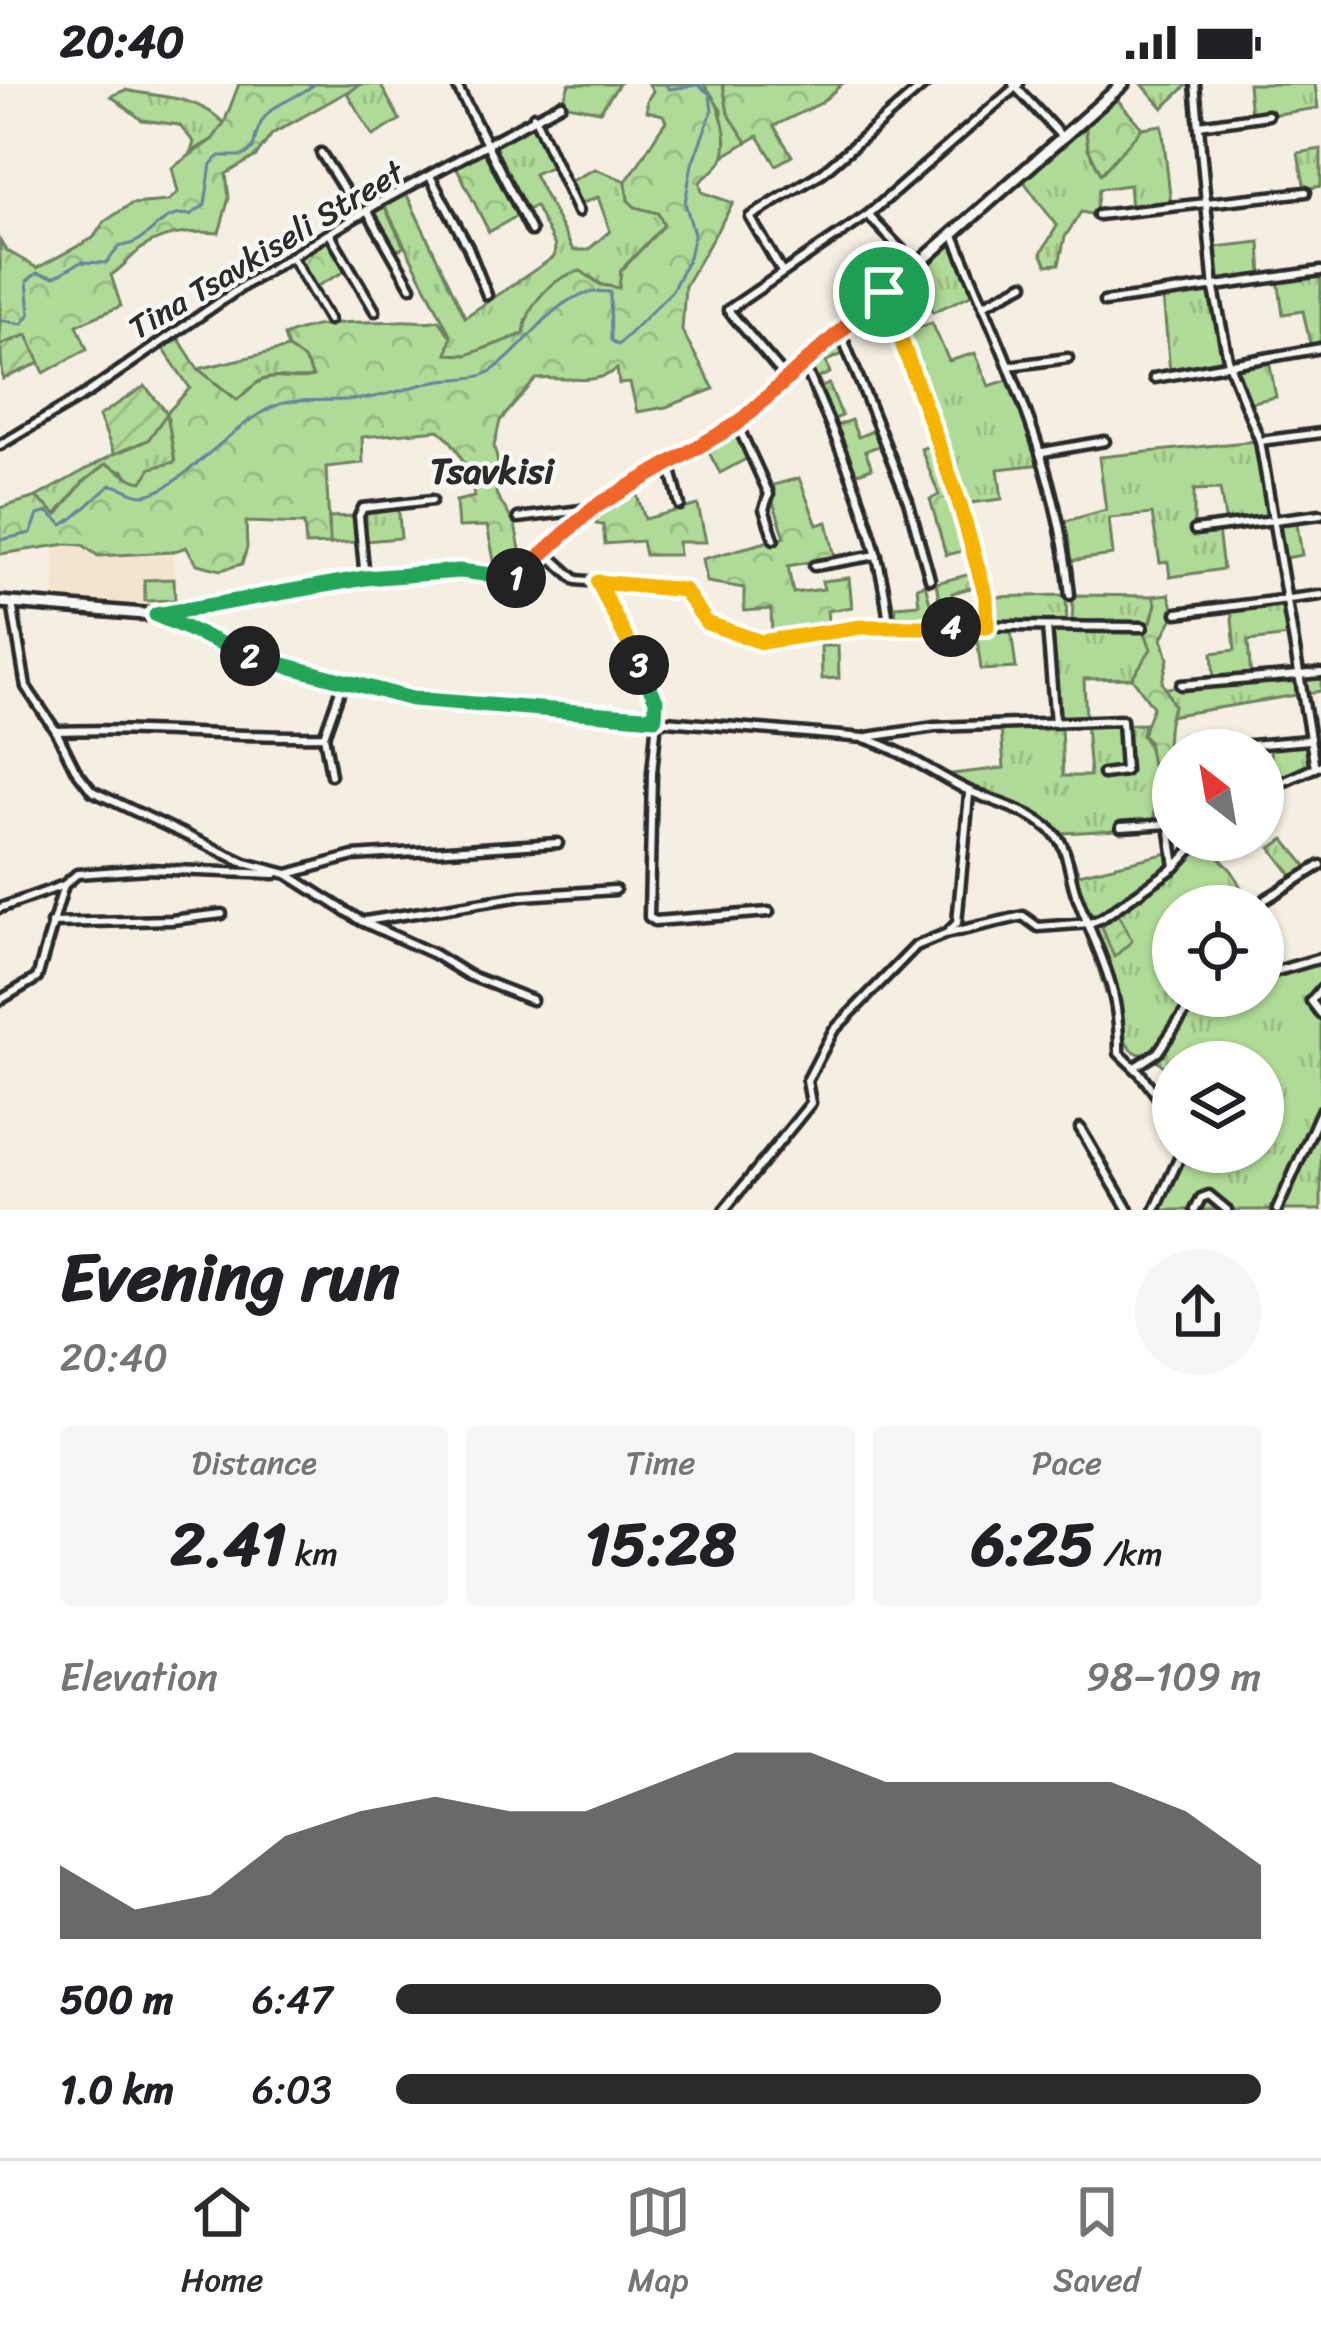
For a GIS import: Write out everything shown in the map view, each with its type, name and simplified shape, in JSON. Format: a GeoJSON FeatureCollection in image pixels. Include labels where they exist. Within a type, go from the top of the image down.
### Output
{"type":"FeatureCollection","features":[{"type":"Feature","properties":{"kind":"street"},"geometry":{"type":"LineString","coordinates":[[456,84],[530,231]]}},
{"type":"Feature","properties":{"kind":"street"},"geometry":{"type":"LineString","coordinates":[[783,273],[750,217],[823,172],[925,84]]}},
{"type":"Feature","properties":{"kind":"street"},"geometry":{"type":"LineString","coordinates":[[1104,100],[1105,84]]}},
{"type":"Feature","properties":{"kind":"street"},"geometry":{"type":"LineString","coordinates":[[532,1000],[468,975],[361,921],[287,874],[245,863],[92,791],[21,674],[6,603],[156,615],[365,578],[460,571],[510,580],[529,569],[543,550],[593,508],[737,424],[1123,84]]}},
{"type":"Feature","properties":{"kind":"street"},"geometry":{"type":"LineString","coordinates":[[1195,84],[1214,289],[1229,364],[1260,441],[1308,740],[1319,767],[1284,782]]}},
{"type":"Feature","properties":{"kind":"street"},"geometry":{"type":"LineString","coordinates":[[786,378],[728,310],[868,215],[1016,86],[1063,139]]}},
{"type":"Feature","properties":{"kind":"street","name":"Tina Tsavkiseli Street"},"geometry":{"type":"LineString","coordinates":[[0,445],[86,394],[224,297],[562,104]]}},
{"type":"Feature","properties":{"kind":"street"},"geometry":{"type":"LineString","coordinates":[[1199,125],[1268,115]]}},
{"type":"Feature","properties":{"kind":"street"},"geometry":{"type":"LineString","coordinates":[[534,116],[578,212]]}},
{"type":"Feature","properties":{"kind":"street"},"geometry":{"type":"LineString","coordinates":[[321,153],[411,287]]}},
{"type":"Feature","properties":{"kind":"street"},"geometry":{"type":"LineString","coordinates":[[431,178],[487,295]]}},
{"type":"Feature","properties":{"kind":"street"},"geometry":{"type":"LineString","coordinates":[[1098,215],[1306,192]]}},
{"type":"Feature","properties":{"kind":"street"},"geometry":{"type":"LineString","coordinates":[[868,215],[916,264]]}},
{"type":"Feature","properties":{"kind":"street"},"geometry":{"type":"LineString","coordinates":[[953,232],[1043,452],[1062,525],[1070,595]]}},
{"type":"Feature","properties":{"kind":"street"},"geometry":{"type":"LineString","coordinates":[[331,236],[375,311]]}},
{"type":"Feature","properties":{"kind":"street"},"geometry":{"type":"LineString","coordinates":[[293,259],[329,320]]}},
{"type":"Feature","properties":{"kind":"street"},"geometry":{"type":"LineString","coordinates":[[1104,302],[1321,271]]}},
{"type":"Feature","properties":{"kind":"street"},"geometry":{"type":"LineString","coordinates":[[983,305],[1024,284]]}},
{"type":"Feature","properties":{"kind":"street"},"geometry":{"type":"LineString","coordinates":[[884,292],[960,505],[986,597],[987,627]]}},
{"type":"Feature","properties":{"kind":"street"},"geometry":{"type":"LineString","coordinates":[[839,331],[908,501],[930,579]]}},
{"type":"Feature","properties":{"kind":"street"},"geometry":{"type":"LineString","coordinates":[[1154,378],[1321,348]]}},
{"type":"Feature","properties":{"kind":"street"},"geometry":{"type":"LineString","coordinates":[[1009,366],[1068,358]]}},
{"type":"Feature","properties":{"kind":"street"},"geometry":{"type":"LineString","coordinates":[[803,362],[864,507],[889,625]]}},
{"type":"Feature","properties":{"kind":"street"},"geometry":{"type":"LineString","coordinates":[[737,424],[769,494],[764,509],[774,539]]}},
{"type":"Feature","properties":{"kind":"street"},"geometry":{"type":"LineString","coordinates":[[1260,441],[1321,433]]}},
{"type":"Feature","properties":{"kind":"street"},"geometry":{"type":"LineString","coordinates":[[1043,452],[1105,441]]}},
{"type":"Feature","properties":{"kind":"street"},"geometry":{"type":"LineString","coordinates":[[670,463],[680,505]]}},
{"type":"Feature","properties":{"kind":"street"},"geometry":{"type":"LineString","coordinates":[[365,578],[359,516],[363,508],[432,500]]}},
{"type":"Feature","properties":{"kind":"street"},"geometry":{"type":"LineString","coordinates":[[518,518],[593,508]]}},
{"type":"Feature","properties":{"kind":"street"},"geometry":{"type":"LineString","coordinates":[[1195,530],[1321,514]]}},
{"type":"Feature","properties":{"kind":"street"},"geometry":{"type":"LineString","coordinates":[[543,550],[576,580],[684,590],[707,623],[761,642],[889,625],[1143,627]]}},
{"type":"Feature","properties":{"kind":"street"},"geometry":{"type":"LineString","coordinates":[[814,566],[877,555]]}},
{"type":"Feature","properties":{"kind":"street"},"geometry":{"type":"LineString","coordinates":[[598,582],[656,700],[649,917],[655,921],[769,912]]}},
{"type":"Feature","properties":{"kind":"street"},"geometry":{"type":"LineString","coordinates":[[1177,613],[1321,595]]}},
{"type":"Feature","properties":{"kind":"street"},"geometry":{"type":"LineString","coordinates":[[156,615],[232,652],[412,699],[864,738],[914,757],[970,792],[1043,824],[1059,840],[1119,1008],[1119,1053],[1152,1089]]}},
{"type":"Feature","properties":{"kind":"street"},"geometry":{"type":"LineString","coordinates":[[1048,628],[1055,723]]}},
{"type":"Feature","properties":{"kind":"street"},"geometry":{"type":"LineString","coordinates":[[1181,685],[1321,673]]}},
{"type":"Feature","properties":{"kind":"street"},"geometry":{"type":"LineString","coordinates":[[332,775],[324,736],[344,682]]}},
{"type":"Feature","properties":{"kind":"street"},"geometry":{"type":"LineString","coordinates":[[864,738],[878,732],[935,727],[1123,721],[1124,772],[1103,774]]}},
{"type":"Feature","properties":{"kind":"street"},"geometry":{"type":"LineString","coordinates":[[56,731],[122,728],[262,738],[324,736]]}},
{"type":"Feature","properties":{"kind":"street"},"geometry":{"type":"LineString","coordinates":[[1284,742],[1308,740]]}},
{"type":"Feature","properties":{"kind":"street"},"geometry":{"type":"LineString","coordinates":[[945,934],[957,923],[970,792]]}},
{"type":"Feature","properties":{"kind":"street"},"geometry":{"type":"LineString","coordinates":[[1121,827],[1169,824],[1175,867]]}},
{"type":"Feature","properties":{"kind":"street"},"geometry":{"type":"LineString","coordinates":[[0,908],[64,885],[77,874],[113,870],[287,874],[353,856],[558,843]]}},
{"type":"Feature","properties":{"kind":"street"},"geometry":{"type":"LineString","coordinates":[[724,1210],[811,1103],[807,1081],[833,1031],[916,946],[945,934],[1023,916],[1038,927],[1090,923],[1181,861]]}},
{"type":"Feature","properties":{"kind":"street"},"geometry":{"type":"LineString","coordinates":[[1284,887],[1321,865]]}},
{"type":"Feature","properties":{"kind":"street"},"geometry":{"type":"LineString","coordinates":[[0,1000],[37,978],[64,885]]}},
{"type":"Feature","properties":{"kind":"street"},"geometry":{"type":"LineString","coordinates":[[361,921],[522,896],[616,890]]}},
{"type":"Feature","properties":{"kind":"street"},"geometry":{"type":"LineString","coordinates":[[51,923],[222,914]]}},
{"type":"Feature","properties":{"kind":"street"},"geometry":{"type":"LineString","coordinates":[[1284,969],[1321,958]]}},
{"type":"Feature","properties":{"kind":"street"},"geometry":{"type":"LineString","coordinates":[[1321,989],[1312,1000],[1321,1015]]}},
{"type":"Feature","properties":{"kind":"street"},"geometry":{"type":"LineString","coordinates":[[1135,1067],[1158,1052],[1182,1017]]}},
{"type":"Feature","properties":{"kind":"street"},"geometry":{"type":"LineString","coordinates":[[1277,1210],[1321,1111]]}},
{"type":"Feature","properties":{"kind":"street"},"geometry":{"type":"LineString","coordinates":[[1080,1128],[1128,1210]]}},
{"type":"Feature","properties":{"kind":"street"},"geometry":{"type":"LineString","coordinates":[[1155,1210],[1172,1173]]}},
{"type":"Feature","properties":{"kind":"street"},"geometry":{"type":"LineString","coordinates":[[1196,1210],[1201,1198],[1209,1195],[1228,1210]]}},
{"type":"Feature","properties":{"kind":"shaded area"},"geometry":{"type":"Polygon","coordinates":[[[83,545],[98,556],[172,552],[178,606],[53,603],[55,546],[83,545]]]}},
{"type":"Feature","properties":{"kind":"green space"},"geometry":{"type":"Polygon","coordinates":[[[239,84],[361,84],[272,134],[256,156],[226,174],[229,198],[219,233],[158,239],[111,275],[121,306],[77,325],[87,349],[44,373],[27,335],[0,345],[0,241],[6,250],[37,268],[93,238],[104,222],[131,204],[168,201],[178,192],[172,168],[213,139],[239,84]]]}},
{"type":"Feature","properties":{"kind":"green space"},"geometry":{"type":"Polygon","coordinates":[[[361,84],[380,84],[400,120],[373,136],[347,93],[361,84]]]}},
{"type":"Feature","properties":{"kind":"green space"},"geometry":{"type":"Polygon","coordinates":[[[569,84],[619,84],[600,111],[562,104],[569,84]]]}},
{"type":"Feature","properties":{"kind":"green space"},"geometry":{"type":"Polygon","coordinates":[[[649,84],[703,84],[714,99],[725,131],[722,160],[700,182],[702,192],[733,203],[685,286],[682,331],[714,389],[637,412],[630,383],[619,384],[617,369],[589,379],[536,379],[500,421],[494,446],[499,468],[496,494],[515,525],[524,568],[497,574],[487,526],[458,527],[456,501],[474,497],[458,451],[439,430],[362,437],[363,463],[326,467],[330,544],[306,545],[304,524],[246,522],[242,564],[221,570],[197,564],[186,547],[98,556],[83,545],[67,544],[0,554],[0,508],[36,497],[57,515],[83,482],[106,464],[142,482],[151,468],[175,462],[167,413],[190,388],[160,344],[175,333],[198,369],[237,400],[267,379],[313,377],[304,359],[288,348],[284,336],[299,331],[341,323],[439,320],[451,337],[447,354],[467,355],[524,334],[536,302],[570,274],[581,271],[601,285],[619,288],[621,271],[664,225],[658,213],[635,207],[628,200],[626,181],[666,121],[663,115],[647,111],[653,91],[649,84]]]}},
{"type":"Feature","properties":{"kind":"green space"},"geometry":{"type":"Polygon","coordinates":[[[703,84],[723,84],[728,113],[747,142],[724,156],[721,110],[703,84]]]}},
{"type":"Feature","properties":{"kind":"green space"},"geometry":{"type":"Polygon","coordinates":[[[723,84],[842,84],[821,103],[774,126],[792,156],[776,165],[758,136],[747,142],[728,113],[723,84]]]}},
{"type":"Feature","properties":{"kind":"green space"},"geometry":{"type":"Polygon","coordinates":[[[1142,84],[1188,84],[1163,108],[1142,84]]]}},
{"type":"Feature","properties":{"kind":"green space"},"geometry":{"type":"Polygon","coordinates":[[[1248,84],[1315,84],[1318,108],[1251,118],[1248,84]]]}},
{"type":"Feature","properties":{"kind":"green space"},"geometry":{"type":"Polygon","coordinates":[[[125,90],[190,102],[224,123],[213,139],[191,152],[194,142],[179,125],[142,120],[111,96],[125,90]]]}},
{"type":"Feature","properties":{"kind":"green space"},"geometry":{"type":"Polygon","coordinates":[[[1115,97],[1142,128],[1101,174],[1088,148],[1085,122],[1115,97]]]}},
{"type":"Feature","properties":{"kind":"green space"},"geometry":{"type":"Polygon","coordinates":[[[534,116],[556,164],[534,174],[573,250],[588,250],[610,231],[598,197],[575,206],[565,184],[595,169],[626,181],[628,200],[658,213],[664,225],[621,270],[620,288],[602,285],[589,276],[526,319],[524,334],[467,355],[446,355],[451,336],[383,203],[405,191],[465,317],[554,257],[555,246],[535,206],[522,213],[489,144],[534,116]]]}},
{"type":"Feature","properties":{"kind":"green space"},"geometry":{"type":"Polygon","coordinates":[[[1085,122],[1088,148],[1101,173],[1142,128],[1162,125],[1171,204],[1131,209],[1129,185],[1099,189],[1095,215],[1081,212],[1065,237],[1059,264],[1047,265],[1041,253],[1057,226],[1022,179],[1085,122]]]}},
{"type":"Feature","properties":{"kind":"green space"},"geometry":{"type":"Polygon","coordinates":[[[489,144],[522,213],[489,232],[455,164],[489,144]]]}},
{"type":"Feature","properties":{"kind":"green space"},"geometry":{"type":"Polygon","coordinates":[[[1321,149],[1321,186],[1305,189],[1298,153],[1321,149]]]}},
{"type":"Feature","properties":{"kind":"green space"},"geometry":{"type":"Polygon","coordinates":[[[383,203],[404,247],[394,252],[370,212],[383,203]]]}},
{"type":"Feature","properties":{"kind":"green space"},"geometry":{"type":"Polygon","coordinates":[[[952,237],[975,293],[933,312],[915,268],[952,237]]]}},
{"type":"Feature","properties":{"kind":"green space"},"geometry":{"type":"Polygon","coordinates":[[[330,239],[349,269],[312,289],[295,260],[330,239]]]}},
{"type":"Feature","properties":{"kind":"green space"},"geometry":{"type":"Polygon","coordinates":[[[1260,242],[1262,278],[1217,286],[1215,247],[1260,242]]]}},
{"type":"Feature","properties":{"kind":"green space"},"geometry":{"type":"Polygon","coordinates":[[[1321,273],[1321,346],[1311,348],[1303,311],[1283,314],[1278,279],[1321,273]]]}},
{"type":"Feature","properties":{"kind":"green space"},"geometry":{"type":"Polygon","coordinates":[[[1212,291],[1224,364],[1170,372],[1163,296],[1212,291]]]}},
{"type":"Feature","properties":{"kind":"green space"},"geometry":{"type":"Polygon","coordinates":[[[932,323],[949,361],[975,353],[989,386],[1011,379],[1043,464],[998,469],[1002,499],[962,504],[902,333],[932,323]]]}},
{"type":"Feature","properties":{"kind":"green space"},"geometry":{"type":"Polygon","coordinates":[[[27,335],[40,363],[3,379],[0,345],[27,335]]]}},
{"type":"Feature","properties":{"kind":"green space"},"geometry":{"type":"Polygon","coordinates":[[[837,339],[843,354],[826,361],[830,373],[818,378],[822,387],[829,384],[842,416],[832,420],[809,364],[837,339]]]}},
{"type":"Feature","properties":{"kind":"green space"},"geometry":{"type":"Polygon","coordinates":[[[288,348],[304,359],[313,376],[262,380],[237,400],[198,369],[288,348]]]}},
{"type":"Feature","properties":{"kind":"green space"},"geometry":{"type":"Polygon","coordinates":[[[1269,360],[1276,397],[1248,403],[1232,366],[1269,360]]]}},
{"type":"Feature","properties":{"kind":"green space"},"geometry":{"type":"Polygon","coordinates":[[[145,386],[167,413],[148,440],[114,454],[99,416],[145,386]]]}},
{"type":"Feature","properties":{"kind":"green space"},"geometry":{"type":"Polygon","coordinates":[[[167,413],[175,463],[143,482],[133,481],[122,470],[83,482],[56,515],[36,497],[148,440],[167,413]]]}},
{"type":"Feature","properties":{"kind":"green space"},"geometry":{"type":"Polygon","coordinates":[[[851,420],[858,437],[875,430],[881,445],[865,451],[872,468],[855,474],[836,426],[851,420]]]}},
{"type":"Feature","properties":{"kind":"green space"},"geometry":{"type":"Polygon","coordinates":[[[735,434],[748,458],[720,473],[707,449],[735,434]]]}},
{"type":"Feature","properties":{"kind":"green space"},"geometry":{"type":"Polygon","coordinates":[[[1256,441],[1270,519],[1226,524],[1220,489],[1194,490],[1194,531],[1218,530],[1223,569],[1170,577],[1168,562],[1160,563],[1152,514],[1109,518],[1113,555],[1069,561],[1062,522],[1106,510],[1099,457],[1256,441]]]}},
{"type":"Feature","properties":{"kind":"green space"},"geometry":{"type":"Polygon","coordinates":[[[935,443],[968,550],[946,555],[930,499],[939,495],[921,449],[935,443]]]}},
{"type":"Feature","properties":{"kind":"green space"},"geometry":{"type":"Polygon","coordinates":[[[799,478],[817,525],[827,522],[835,557],[788,566],[793,593],[824,589],[822,581],[849,578],[852,607],[827,611],[829,625],[772,636],[771,609],[744,611],[744,588],[707,582],[703,559],[785,537],[773,502],[774,485],[799,478]]]}},
{"type":"Feature","properties":{"kind":"green space"},"geometry":{"type":"Polygon","coordinates":[[[636,492],[645,519],[698,505],[706,542],[678,542],[679,555],[645,555],[642,541],[605,544],[603,525],[596,524],[596,515],[636,492]]]}},
{"type":"Feature","properties":{"kind":"green space"},"geometry":{"type":"Polygon","coordinates":[[[398,503],[401,538],[330,544],[329,517],[358,516],[363,508],[398,503]]]}},
{"type":"Feature","properties":{"kind":"green space"},"geometry":{"type":"Polygon","coordinates":[[[1296,518],[1302,555],[1279,559],[1273,521],[1296,518]]]}},
{"type":"Feature","properties":{"kind":"green space"},"geometry":{"type":"Polygon","coordinates":[[[974,573],[978,586],[952,593],[959,622],[895,621],[896,606],[919,604],[917,587],[925,584],[931,606],[940,605],[936,583],[974,573]]]}},
{"type":"Feature","properties":{"kind":"green space"},"geometry":{"type":"Polygon","coordinates":[[[174,579],[175,600],[145,601],[144,580],[174,579]]]}},
{"type":"Feature","properties":{"kind":"green space"},"geometry":{"type":"Polygon","coordinates":[[[1169,594],[1175,614],[1162,638],[1168,659],[1162,682],[1174,706],[1168,729],[1152,729],[1152,765],[1148,740],[1142,735],[1153,707],[1132,678],[1151,649],[1143,627],[1151,622],[1156,604],[1153,596],[1169,594]]]}},
{"type":"Feature","properties":{"kind":"green space"},"geometry":{"type":"Polygon","coordinates":[[[1066,595],[1067,624],[990,624],[988,597],[1066,595]]]}},
{"type":"Feature","properties":{"kind":"green space"},"geometry":{"type":"Polygon","coordinates":[[[1073,595],[1153,596],[1156,604],[1146,625],[1072,625],[1073,595]]]}},
{"type":"Feature","properties":{"kind":"green space"},"geometry":{"type":"Polygon","coordinates":[[[1284,603],[1289,636],[1248,641],[1251,679],[1214,680],[1212,653],[1235,650],[1231,608],[1284,603]]]}},
{"type":"Feature","properties":{"kind":"green space"},"geometry":{"type":"Polygon","coordinates":[[[976,629],[1011,630],[1016,668],[981,670],[976,629]]]}},
{"type":"Feature","properties":{"kind":"green space"},"geometry":{"type":"Polygon","coordinates":[[[1050,630],[1144,630],[1152,649],[1132,678],[1084,679],[1086,720],[1056,720],[1050,630]]]}},
{"type":"Feature","properties":{"kind":"green space"},"geometry":{"type":"Polygon","coordinates":[[[821,646],[838,646],[839,678],[822,679],[821,646]]]}},
{"type":"Feature","properties":{"kind":"green space"},"geometry":{"type":"Polygon","coordinates":[[[1321,673],[1321,691],[1169,716],[1174,706],[1165,688],[1321,673]]]}},
{"type":"Feature","properties":{"kind":"green space"},"geometry":{"type":"Polygon","coordinates":[[[1144,724],[1142,735],[1152,763],[1152,828],[1063,833],[1079,874],[1152,857],[1152,861],[1173,861],[1174,866],[1096,918],[1081,899],[1067,849],[1054,831],[943,775],[1004,768],[1001,728],[1061,726],[1063,776],[1090,776],[1086,725],[1144,724]]]}},
{"type":"Feature","properties":{"kind":"green space"},"geometry":{"type":"Polygon","coordinates":[[[1305,742],[1311,766],[1284,776],[1284,744],[1305,742]]]}},
{"type":"Feature","properties":{"kind":"green space"},"geometry":{"type":"Polygon","coordinates":[[[1284,839],[1309,869],[1294,878],[1281,861],[1284,839]]]}},
{"type":"Feature","properties":{"kind":"green space"},"geometry":{"type":"Polygon","coordinates":[[[1186,861],[1222,861],[1240,885],[1154,885],[1186,861]]]}},
{"type":"Feature","properties":{"kind":"green space"},"geometry":{"type":"Polygon","coordinates":[[[1152,887],[1152,1017],[1180,1017],[1163,1041],[1152,1041],[1149,1056],[1131,1049],[1125,1041],[1088,927],[1152,887]]]}},
{"type":"Feature","properties":{"kind":"green space"},"geometry":{"type":"Polygon","coordinates":[[[1118,914],[1132,941],[1114,957],[1102,927],[1118,914]]]}},
{"type":"Feature","properties":{"kind":"green space"},"geometry":{"type":"Polygon","coordinates":[[[1321,959],[1321,1116],[1275,1210],[1162,1210],[1179,1173],[1284,1173],[1284,1041],[1170,1041],[1186,1017],[1284,1017],[1284,970],[1321,959]]]}},
{"type":"Feature","properties":{"kind":"green space"},"geometry":{"type":"Polygon","coordinates":[[[1321,1124],[1321,1210],[1279,1210],[1321,1124]]]}},
{"type":"Feature","properties":{"kind":"waterway"},"geometry":{"type":"LineString","coordinates":[[0,320],[22,324],[30,314],[27,281],[37,273],[54,277],[81,262],[106,263],[120,246],[140,240],[170,217],[190,215],[205,205],[211,164],[220,156],[243,156],[253,149],[267,114],[315,84]]}},
{"type":"Feature","properties":{"kind":"waterway"},"geometry":{"type":"LineString","coordinates":[[0,540],[31,533],[38,515],[48,512],[63,525],[111,485],[141,495],[159,491],[245,424],[280,404],[371,398],[486,374],[573,298],[610,292],[611,340],[618,345],[672,291],[689,257],[694,234],[685,203],[692,164],[712,111],[710,94],[698,85],[669,89],[665,84]]}},
{"type":"Feature","properties":{"kind":"district","name":"Tsavkisi"},"geometry":{"type":"Point","coordinates":[492,471]}},
{"type":"Feature","properties":{"kind":"route"},"geometry":{"type":"LineString","coordinates":[[884,292],[960,505],[986,597],[987,627],[889,625],[761,642],[707,623],[690,595],[676,587],[598,582],[656,700],[655,718],[412,699],[232,652],[156,615],[365,578],[460,571],[510,580],[520,577],[543,550],[598,505],[737,424],[884,292]]}}]}
